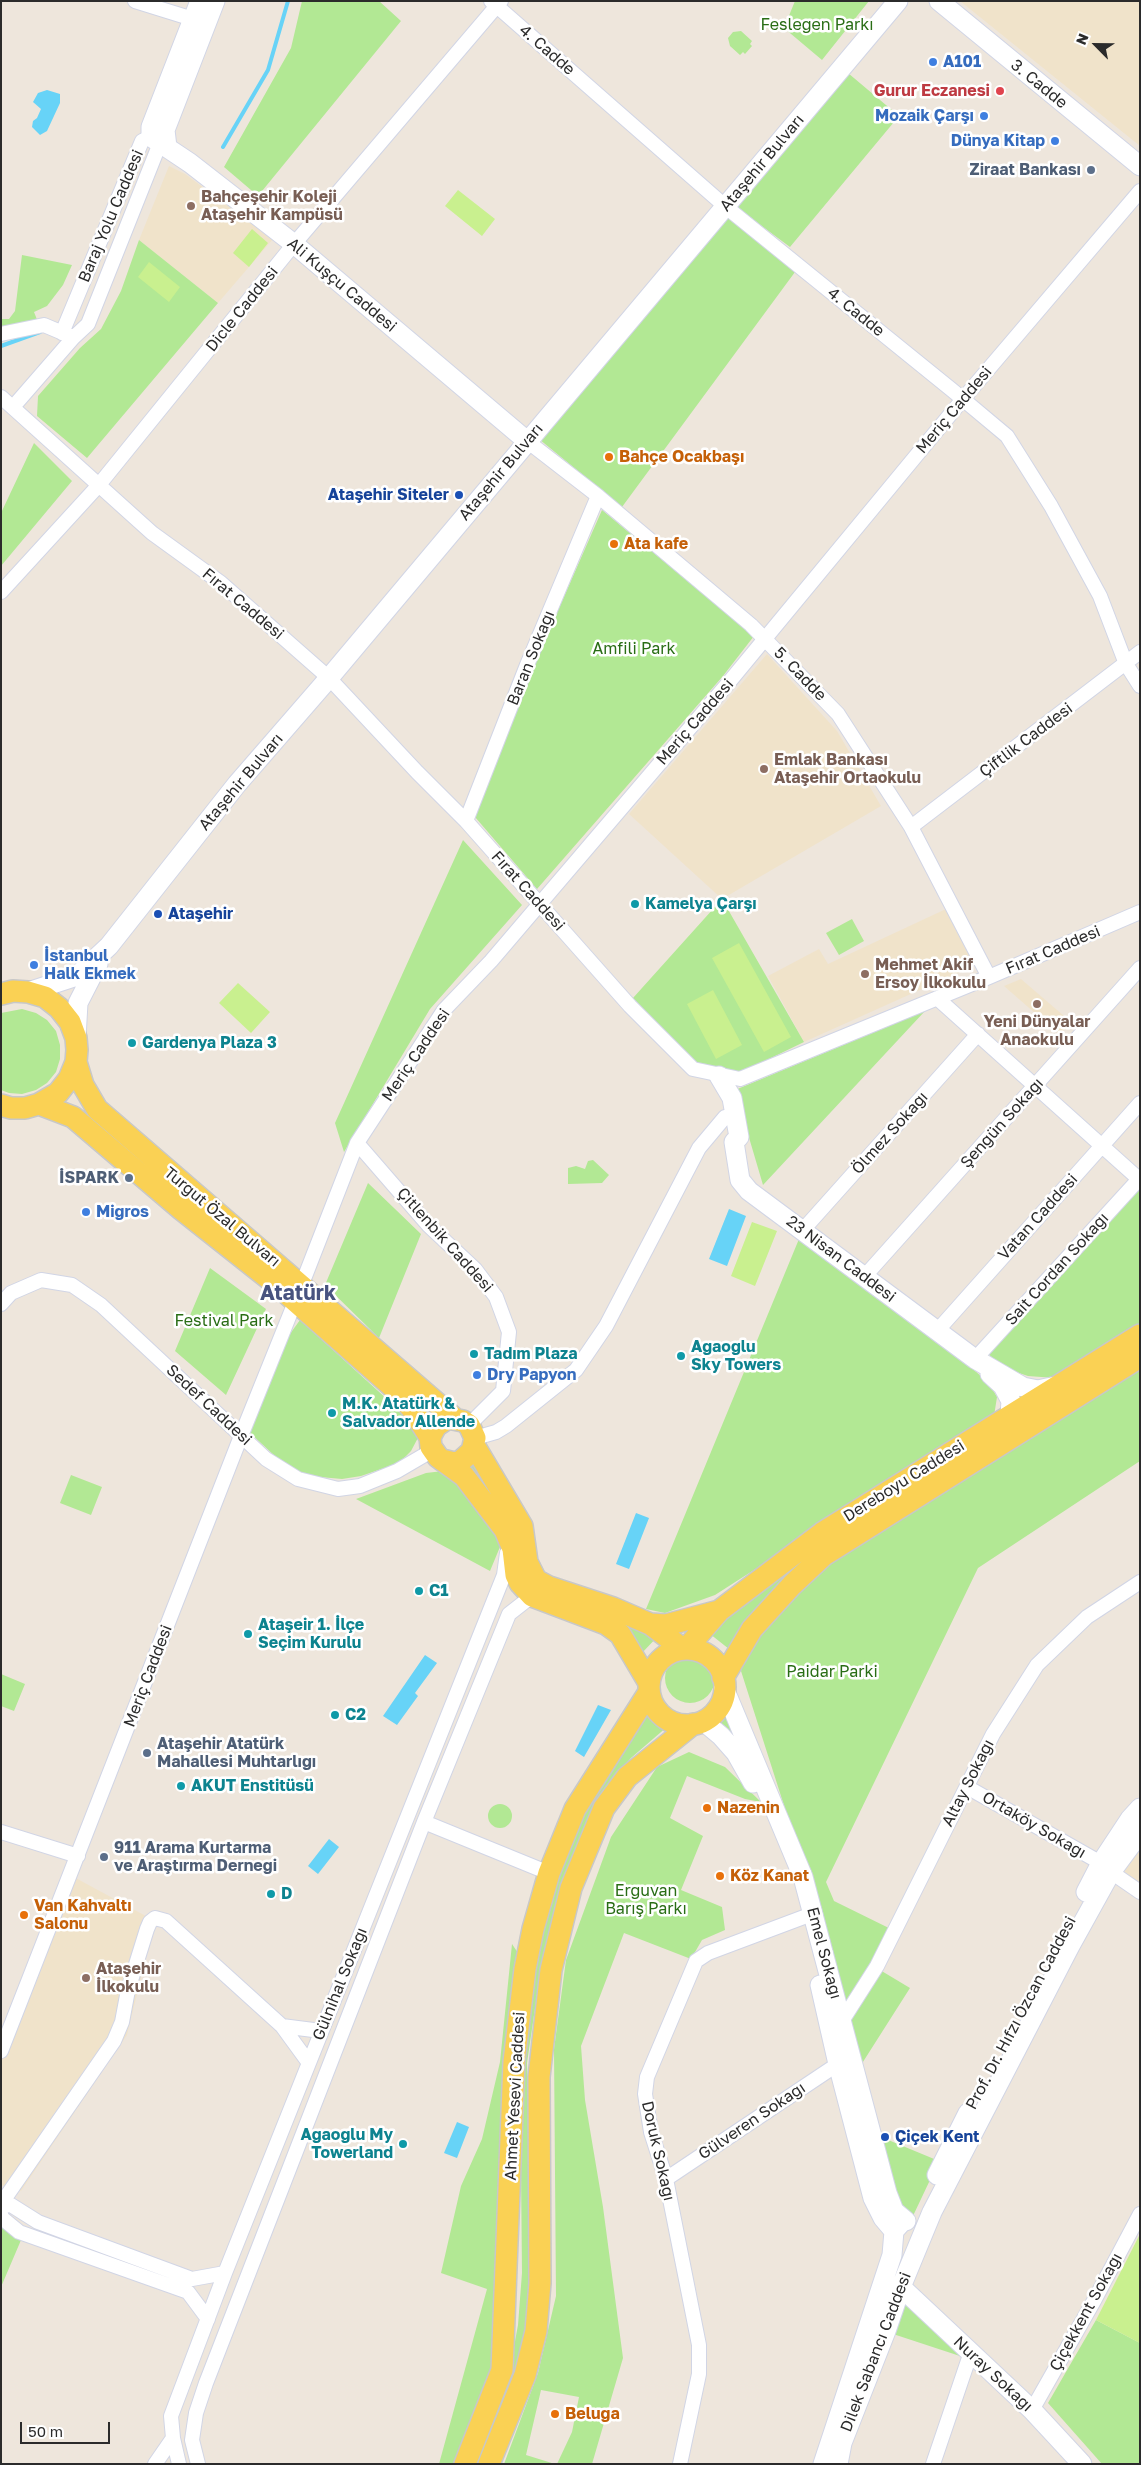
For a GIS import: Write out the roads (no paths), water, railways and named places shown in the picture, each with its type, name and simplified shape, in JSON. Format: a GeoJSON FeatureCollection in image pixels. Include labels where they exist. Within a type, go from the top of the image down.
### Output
{"type":"FeatureCollection","features":[{"type":"Feature","properties":{"kind":"main road","name":"Turgut Özal Bulvarı"},"geometry":{"type":"LineString","coordinates":[[1,994],[13,991],[28,992],[45,997],[60,1008],[70,1022],[76,1038],[76,1062],[83,1085],[98,1109],[299,1293],[394,1388],[412,1409],[435,1449],[464,1476],[505,1530],[513,1549],[516,1575],[532,1596]]}},
{"type":"Feature","properties":{"kind":"main road","name":"Turgut Özal Bulvarı"},"geometry":{"type":"LineString","coordinates":[[5,1109],[39,1104],[58,1093],[69,1079],[76,1062]]}},
{"type":"Feature","properties":{"kind":"main road","name":"Turgut Özal Bulvarı"},"geometry":{"type":"LineString","coordinates":[[39,1104],[73,1117],[299,1293],[468,1431],[522,1526],[527,1548],[527,1562],[536,1580],[549,1587],[613,1608],[650,1624],[685,1649],[710,1657],[720,1670],[724,1683]]}},
{"type":"Feature","properties":{"kind":"main road","name":"Dereboyu Caddesi"},"geometry":{"type":"LineString","coordinates":[[685,1649],[719,1611],[822,1533],[1140,1335]]}},
{"type":"Feature","properties":{"kind":"main road","name":"Dereboyu Caddesi"},"geometry":{"type":"LineString","coordinates":[[724,1683],[752,1629],[792,1585],[824,1555],[1140,1357]]}},
{"type":"Feature","properties":{"kind":"main road"},"geometry":{"type":"LineString","coordinates":[[442,1421],[468,1431],[468,1457],[461,1461],[454,1463],[435,1449],[436,1426],[442,1421]]}},
{"type":"Feature","properties":{"kind":"main road"},"geometry":{"type":"LineString","coordinates":[[532,1596],[606,1624],[620,1634],[649,1687],[652,1704],[664,1717],[681,1724],[698,1723],[718,1708],[724,1683]]}},
{"type":"Feature","properties":{"kind":"main road"},"geometry":{"type":"LineString","coordinates":[[650,1624],[666,1625],[719,1611]]}},
{"type":"Feature","properties":{"kind":"main road"},"geometry":{"type":"LineString","coordinates":[[649,1687],[651,1674],[661,1659],[669,1654],[685,1649]]}},
{"type":"Feature","properties":{"kind":"main road","name":"Ahmet Yesevi Caddesi"},"geometry":{"type":"LineString","coordinates":[[465,2464],[502,2370],[514,2062],[525,1969],[549,1873],[575,1809],[649,1687]]}},
{"type":"Feature","properties":{"kind":"main road","name":"Ahmet Yesevi Caddesi"},"geometry":{"type":"LineString","coordinates":[[489,2464],[525,2374],[536,2331],[540,2283],[539,2077],[545,2008],[551,1970],[571,1888],[604,1808],[627,1778],[698,1723]]}},
{"type":"Feature","properties":{"kind":"street"},"geometry":{"type":"LineString","coordinates":[[135,1],[199,21]]}},
{"type":"Feature","properties":{"kind":"street","name":"Baraj Yolu Caddesi"},"geometry":{"type":"LineString","coordinates":[[199,21],[200,1]]}},
{"type":"Feature","properties":{"kind":"street","name":"Baraj Yolu Caddesi"},"geometry":{"type":"LineString","coordinates":[[67,335],[88,324],[160,142],[152,127],[199,21],[215,1]]}},
{"type":"Feature","properties":{"kind":"street","name":"Ataşehir Bulvarı"},"geometry":{"type":"LineString","coordinates":[[28,992],[77,976],[108,946],[237,784],[329,678],[526,441],[726,207],[898,1]]}},
{"type":"Feature","properties":{"kind":"street","name":"3. Cadde"},"geometry":{"type":"LineString","coordinates":[[939,1],[1140,166]]}},
{"type":"Feature","properties":{"kind":"street","name":"4. Cadde"},"geometry":{"type":"LineString","coordinates":[[496,3],[726,207],[1007,436],[1051,506],[1100,596],[1126,664],[1140,686]]}},
{"type":"Feature","properties":{"kind":"street","name":"Dicle Caddesi"},"geometry":{"type":"LineString","coordinates":[[1,592],[98,486],[294,244],[496,3]]}},
{"type":"Feature","properties":{"kind":"street","name":"Baraj Yolu Caddesi"},"geometry":{"type":"LineString","coordinates":[[13,407],[67,335],[142,141],[160,142]]}},
{"type":"Feature","properties":{"kind":"street","name":"Ali Kuşçu Caddesi"},"geometry":{"type":"LineString","coordinates":[[160,142],[294,244],[526,441]]}},
{"type":"Feature","properties":{"kind":"street","name":"Meriç Caddesi"},"geometry":{"type":"LineString","coordinates":[[1,2051],[357,1143],[444,1010],[491,961],[540,905],[730,681],[963,399],[1140,191]]}},
{"type":"Feature","properties":{"kind":"street"},"geometry":{"type":"LineString","coordinates":[[1,334],[44,325],[67,335]]}},
{"type":"Feature","properties":{"kind":"street","name":"Fırat Caddesi"},"geometry":{"type":"LineString","coordinates":[[1,397],[152,533],[221,583],[329,678],[466,820],[630,1006],[693,1069],[740,1080],[989,978],[1140,912]]}},
{"type":"Feature","properties":{"kind":"street","name":"5. Cadde"},"geometry":{"type":"LineString","coordinates":[[526,441],[598,496],[765,638],[838,714],[911,827],[989,978]]}},
{"type":"Feature","properties":{"kind":"street","name":"Baran Sokağı"},"geometry":{"type":"LineString","coordinates":[[466,820],[527,665],[598,496]]}},
{"type":"Feature","properties":{"kind":"street","name":"Çiftlik Caddesi"},"geometry":{"type":"LineString","coordinates":[[911,827],[1140,652]]}},
{"type":"Feature","properties":{"kind":"street","name":"Ataşehir Bulvarı"},"geometry":{"type":"LineString","coordinates":[[76,1038],[78,1003],[86,984],[108,946]]}},
{"type":"Feature","properties":{"kind":"street","name":"Şengün Sokağı"},"geometry":{"type":"LineString","coordinates":[[864,1277],[1140,968]]}},
{"type":"Feature","properties":{"kind":"street"},"geometry":{"type":"LineString","coordinates":[[937,998],[1139,1179]]}},
{"type":"Feature","properties":{"kind":"street","name":"Ölmez Sokağı"},"geometry":{"type":"LineString","coordinates":[[802,1231],[978,1034]]}},
{"type":"Feature","properties":{"kind":"street"},"geometry":{"type":"LineString","coordinates":[[719,1076],[732,1098],[739,1136],[734,1142],[728,1136],[719,1076]]}},
{"type":"Feature","properties":{"kind":"street","name":"Vatan Caddesi"},"geometry":{"type":"LineString","coordinates":[[937,1331],[1140,1103]]}},
{"type":"Feature","properties":{"kind":"street"},"geometry":{"type":"LineString","coordinates":[[468,1431],[496,1432],[576,1370],[606,1326],[699,1148],[724,1117]]}},
{"type":"Feature","properties":{"kind":"street","name":"23 Nisan Caddesi"},"geometry":{"type":"LineString","coordinates":[[734,1142],[740,1180],[749,1191],[975,1359]]}},
{"type":"Feature","properties":{"kind":"street","name":"Çitlenbik Caddesi"},"geometry":{"type":"LineString","coordinates":[[357,1143],[430,1226],[474,1269],[496,1297],[508,1332],[503,1391],[468,1431]]}},
{"type":"Feature","properties":{"kind":"street","name":"Sait Cordan Sokağı"},"geometry":{"type":"LineString","coordinates":[[975,1359],[1139,1179]]}},
{"type":"Feature","properties":{"kind":"street","name":"Sedef Caddesi"},"geometry":{"type":"LineString","coordinates":[[1,1304],[11,1293],[41,1280],[72,1285],[101,1305],[266,1458],[298,1479],[338,1489],[360,1486],[383,1477],[435,1449]]}},
{"type":"Feature","properties":{"kind":"street"},"geometry":{"type":"LineString","coordinates":[[975,1359],[1022,1387],[1038,1390],[1056,1386]]}},
{"type":"Feature","properties":{"kind":"street"},"geometry":{"type":"LineString","coordinates":[[975,1359],[1003,1386],[1011,1401],[1010,1415]]}},
{"type":"Feature","properties":{"kind":"street","name":"Gülnihal Sokağı"},"geometry":{"type":"LineString","coordinates":[[179,2464],[173,2438],[171,2416],[225,2273],[504,1574],[507,1552],[505,1530]]}},
{"type":"Feature","properties":{"kind":"street","name":"Altay Sokağı"},"geometry":{"type":"LineString","coordinates":[[842,2021],[878,1966],[993,1734],[1037,1665],[1087,1617],[1140,1582]]}},
{"type":"Feature","properties":{"kind":"street","name":"Gülnihal Sokağı"},"geometry":{"type":"LineString","coordinates":[[198,2464],[192,2440],[196,2413],[206,2383],[424,1822],[508,1614],[532,1596]]}},
{"type":"Feature","properties":{"kind":"street","name":"Emel Sokağı"},"geometry":{"type":"LineString","coordinates":[[724,1683],[803,1877],[887,2193],[901,2228]]}},
{"type":"Feature","properties":{"kind":"street","name":"Emel Sokağı"},"geometry":{"type":"LineString","coordinates":[[698,1723],[721,1736],[736,1753],[753,1781],[804,1917],[838,2064],[873,2198],[883,2218],[901,2228]]}},
{"type":"Feature","properties":{"kind":"street","name":"Ortaköy Sokağı"},"geometry":{"type":"LineString","coordinates":[[967,1787],[1106,1868],[1140,1892]]}},
{"type":"Feature","properties":{"kind":"street","name":"Prof. Dr. Hıfzı Özcan Caddesi"},"geometry":{"type":"LineString","coordinates":[[901,2228],[919,2211],[1024,2004],[1140,1808]]}},
{"type":"Feature","properties":{"kind":"street"},"geometry":{"type":"LineString","coordinates":[[424,1822],[549,1873]]}},
{"type":"Feature","properties":{"kind":"street"},"geometry":{"type":"LineString","coordinates":[[1,1832],[78,1856]]}},
{"type":"Feature","properties":{"kind":"street","name":"Prof. Dr. Hıfzı Özcan Caddesi"},"geometry":{"type":"LineString","coordinates":[[919,2240],[1106,1868],[1140,1834]]}},
{"type":"Feature","properties":{"kind":"street","name":"Doruk Sokağı"},"geometry":{"type":"LineString","coordinates":[[680,2464],[699,2374],[699,2346],[666,2179],[652,2132],[645,2094],[647,2077],[696,1961],[708,1953],[804,1917]]}},
{"type":"Feature","properties":{"kind":"street"},"geometry":{"type":"LineString","coordinates":[[1,2205],[114,2041],[122,2022],[128,1990],[147,1929],[150,1922],[155,1918],[166,1921],[282,2026],[309,2063]]}},
{"type":"Feature","properties":{"kind":"street"},"geometry":{"type":"LineString","coordinates":[[282,2026],[322,2031]]}},
{"type":"Feature","properties":{"kind":"street","name":"Gülveren Sokağı"},"geometry":{"type":"LineString","coordinates":[[666,2179],[838,2064]]}},
{"type":"Feature","properties":{"kind":"street"},"geometry":{"type":"LineString","coordinates":[[1,2205],[11,2205],[38,2222],[192,2279],[225,2273]]}},
{"type":"Feature","properties":{"kind":"street"},"geometry":{"type":"LineString","coordinates":[[1,2214],[2,2218],[19,2232],[188,2292],[208,2319]]}},
{"type":"Feature","properties":{"kind":"street","name":"Çiçekkent Sokağı"},"geometry":{"type":"LineString","coordinates":[[1032,2410],[1095,2300],[1140,2214]]}},
{"type":"Feature","properties":{"kind":"street"},"geometry":{"type":"LineString","coordinates":[[901,2228],[904,2248],[912,2247],[919,2240]]}},
{"type":"Feature","properties":{"kind":"street","name":"Dilek Sabancı Caddesi"},"geometry":{"type":"LineString","coordinates":[[823,2464],[901,2228]]}},
{"type":"Feature","properties":{"kind":"street","name":"Dilek Sabancı Caddesi"},"geometry":{"type":"LineString","coordinates":[[838,2464],[842,2443],[919,2240]]}},
{"type":"Feature","properties":{"kind":"street","name":"Nuray Sokağı"},"geometry":{"type":"LineString","coordinates":[[900,2287],[1032,2410],[1082,2464]]}},
{"type":"Feature","properties":{"kind":"street"},"geometry":{"type":"LineString","coordinates":[[933,2464],[971,2352]]}},
{"type":"Feature","properties":{"kind":"street"},"geometry":{"type":"LineString","coordinates":[[156,2464],[173,2438],[192,2440]]}},
{"type":"Feature","properties":{"kind":"water"},"geometry":{"type":"Polygon","coordinates":[[[47,90],[60,94],[60,103],[47,131],[40,135],[32,127],[33,121],[37,118],[41,109],[33,102],[38,93],[47,90]]]}},
{"type":"Feature","properties":{"kind":"water"},"geometry":{"type":"Polygon","coordinates":[[[729,1209],[746,1216],[727,1266],[709,1259],[729,1209]]]}},
{"type":"Feature","properties":{"kind":"water"},"geometry":{"type":"Polygon","coordinates":[[[636,1513],[649,1518],[629,1569],[616,1564],[636,1513]]]}},
{"type":"Feature","properties":{"kind":"water"},"geometry":{"type":"Polygon","coordinates":[[[425,1655],[437,1663],[415,1693],[418,1696],[397,1725],[383,1716],[425,1655]]]}},
{"type":"Feature","properties":{"kind":"water"},"geometry":{"type":"Polygon","coordinates":[[[598,1705],[611,1710],[584,1757],[575,1751],[598,1705]]]}},
{"type":"Feature","properties":{"kind":"water"},"geometry":{"type":"Polygon","coordinates":[[[329,1839],[339,1847],[318,1874],[308,1866],[329,1839]]]}},
{"type":"Feature","properties":{"kind":"water"},"geometry":{"type":"Polygon","coordinates":[[[457,2122],[469,2127],[457,2158],[444,2153],[457,2122]]]}},
{"type":"Feature","properties":{"kind":"waterway"},"geometry":{"type":"LineString","coordinates":[[223,147],[268,70],[288,1]]}},
{"type":"Feature","properties":{"kind":"waterway"},"geometry":{"type":"LineString","coordinates":[[1,346],[40,332]]}},
{"type":"Feature","properties":{"kind":"place","name":"A101"},"geometry":{"type":"Point","coordinates":[933,62]}},
{"type":"Feature","properties":{"kind":"place","name":"Gurur Eczanesi"},"geometry":{"type":"Point","coordinates":[1000,91]}},
{"type":"Feature","properties":{"kind":"place","name":"Mozaik Çarşı"},"geometry":{"type":"Point","coordinates":[984,116]}},
{"type":"Feature","properties":{"kind":"place","name":"Dünya Kitap"},"geometry":{"type":"Point","coordinates":[1055,141]}},
{"type":"Feature","properties":{"kind":"place","name":"Ziraat Bankası"},"geometry":{"type":"Point","coordinates":[1091,170]}},
{"type":"Feature","properties":{"kind":"place","name":"Bahçeşehir Koleji Ataşehir Kampüsü"},"geometry":{"type":"Point","coordinates":[191,206]}},
{"type":"Feature","properties":{"kind":"place","name":"Bahçe Ocakbaşı"},"geometry":{"type":"Point","coordinates":[609,457]}},
{"type":"Feature","properties":{"kind":"place","name":"Ataşehir Siteler"},"geometry":{"type":"Point","coordinates":[459,495]}},
{"type":"Feature","properties":{"kind":"place","name":"Ata kafe"},"geometry":{"type":"Point","coordinates":[614,544]}},
{"type":"Feature","properties":{"kind":"place","name":"Emlak Bankası Ataşehir Ortaokulu"},"geometry":{"type":"Point","coordinates":[764,769]}},
{"type":"Feature","properties":{"kind":"place","name":"Kamelya Çarşı"},"geometry":{"type":"Point","coordinates":[635,904]}},
{"type":"Feature","properties":{"kind":"place","name":"Ataşehir"},"geometry":{"type":"Point","coordinates":[158,914]}},
{"type":"Feature","properties":{"kind":"place","name":"İstanbul Halk Ekmek"},"geometry":{"type":"Point","coordinates":[34,965]}},
{"type":"Feature","properties":{"kind":"place","name":"Mehmet Akif Ersoy İlkokulu"},"geometry":{"type":"Point","coordinates":[865,974]}},
{"type":"Feature","properties":{"kind":"place","name":"Yeni Dünyalar Anaokulu"},"geometry":{"type":"Point","coordinates":[1037,1004]}},
{"type":"Feature","properties":{"kind":"place","name":"Gardenya Plaza 3"},"geometry":{"type":"Point","coordinates":[132,1043]}},
{"type":"Feature","properties":{"kind":"place","name":"İSPARK"},"geometry":{"type":"Point","coordinates":[129,1178]}},
{"type":"Feature","properties":{"kind":"place","name":"Migros"},"geometry":{"type":"Point","coordinates":[86,1212]}},
{"type":"Feature","properties":{"kind":"place","name":"Tadım Plaza"},"geometry":{"type":"Point","coordinates":[474,1354]}},
{"type":"Feature","properties":{"kind":"place","name":"Ağaoğlu Sky Towers"},"geometry":{"type":"Point","coordinates":[681,1356]}},
{"type":"Feature","properties":{"kind":"place","name":"Dry Papyon"},"geometry":{"type":"Point","coordinates":[477,1375]}},
{"type":"Feature","properties":{"kind":"place","name":"M.K. Atatürk & Salvador Allende"},"geometry":{"type":"Point","coordinates":[332,1413]}},
{"type":"Feature","properties":{"kind":"place","name":"C1"},"geometry":{"type":"Point","coordinates":[419,1591]}},
{"type":"Feature","properties":{"kind":"place","name":"Ataşeir 1. İlçe Seçim Kurulu"},"geometry":{"type":"Point","coordinates":[248,1634]}},
{"type":"Feature","properties":{"kind":"place","name":"C2"},"geometry":{"type":"Point","coordinates":[335,1715]}},
{"type":"Feature","properties":{"kind":"place","name":"Ataşehir Atatürk Mahallesi Muhtarlığı"},"geometry":{"type":"Point","coordinates":[147,1753]}},
{"type":"Feature","properties":{"kind":"place","name":"AKUT Enstitüsü"},"geometry":{"type":"Point","coordinates":[181,1786]}},
{"type":"Feature","properties":{"kind":"place","name":"Nazenin"},"geometry":{"type":"Point","coordinates":[707,1808]}},
{"type":"Feature","properties":{"kind":"place","name":"911 Arama Kurtarma ve Araştırma Derneği"},"geometry":{"type":"Point","coordinates":[104,1857]}},
{"type":"Feature","properties":{"kind":"place","name":"Köz Kanat"},"geometry":{"type":"Point","coordinates":[720,1876]}},
{"type":"Feature","properties":{"kind":"place","name":"D"},"geometry":{"type":"Point","coordinates":[271,1894]}},
{"type":"Feature","properties":{"kind":"place","name":"Van Kahvaltı Salonu"},"geometry":{"type":"Point","coordinates":[24,1915]}},
{"type":"Feature","properties":{"kind":"place","name":"Ataşehir İlkokulu"},"geometry":{"type":"Point","coordinates":[86,1978]}},
{"type":"Feature","properties":{"kind":"place","name":"Çiçek Kent"},"geometry":{"type":"Point","coordinates":[885,2137]}},
{"type":"Feature","properties":{"kind":"place","name":"Ağaoğlu My Towerland"},"geometry":{"type":"Point","coordinates":[403,2144]}},
{"type":"Feature","properties":{"kind":"place","name":"Beluga"},"geometry":{"type":"Point","coordinates":[555,2414]}},
{"type":"Feature","properties":{"kind":"district","name":"Atatürk"},"geometry":{"type":"Point","coordinates":[298,1293]}},
{"type":"Feature","properties":{"kind":"park label","name":"Fesleğen Parkı"},"geometry":{"type":"Point","coordinates":[817,25]}},
{"type":"Feature","properties":{"kind":"park label","name":"Amfili Park"},"geometry":{"type":"Point","coordinates":[634,649]}},
{"type":"Feature","properties":{"kind":"park label","name":"Festival Park"},"geometry":{"type":"Point","coordinates":[224,1321]}},
{"type":"Feature","properties":{"kind":"park label","name":"Paidar Parki"},"geometry":{"type":"Point","coordinates":[832,1672]}},
{"type":"Feature","properties":{"kind":"park label","name":"Erguvan Barış Parkı"},"geometry":{"type":"Point","coordinates":[646,1900]}}]}
